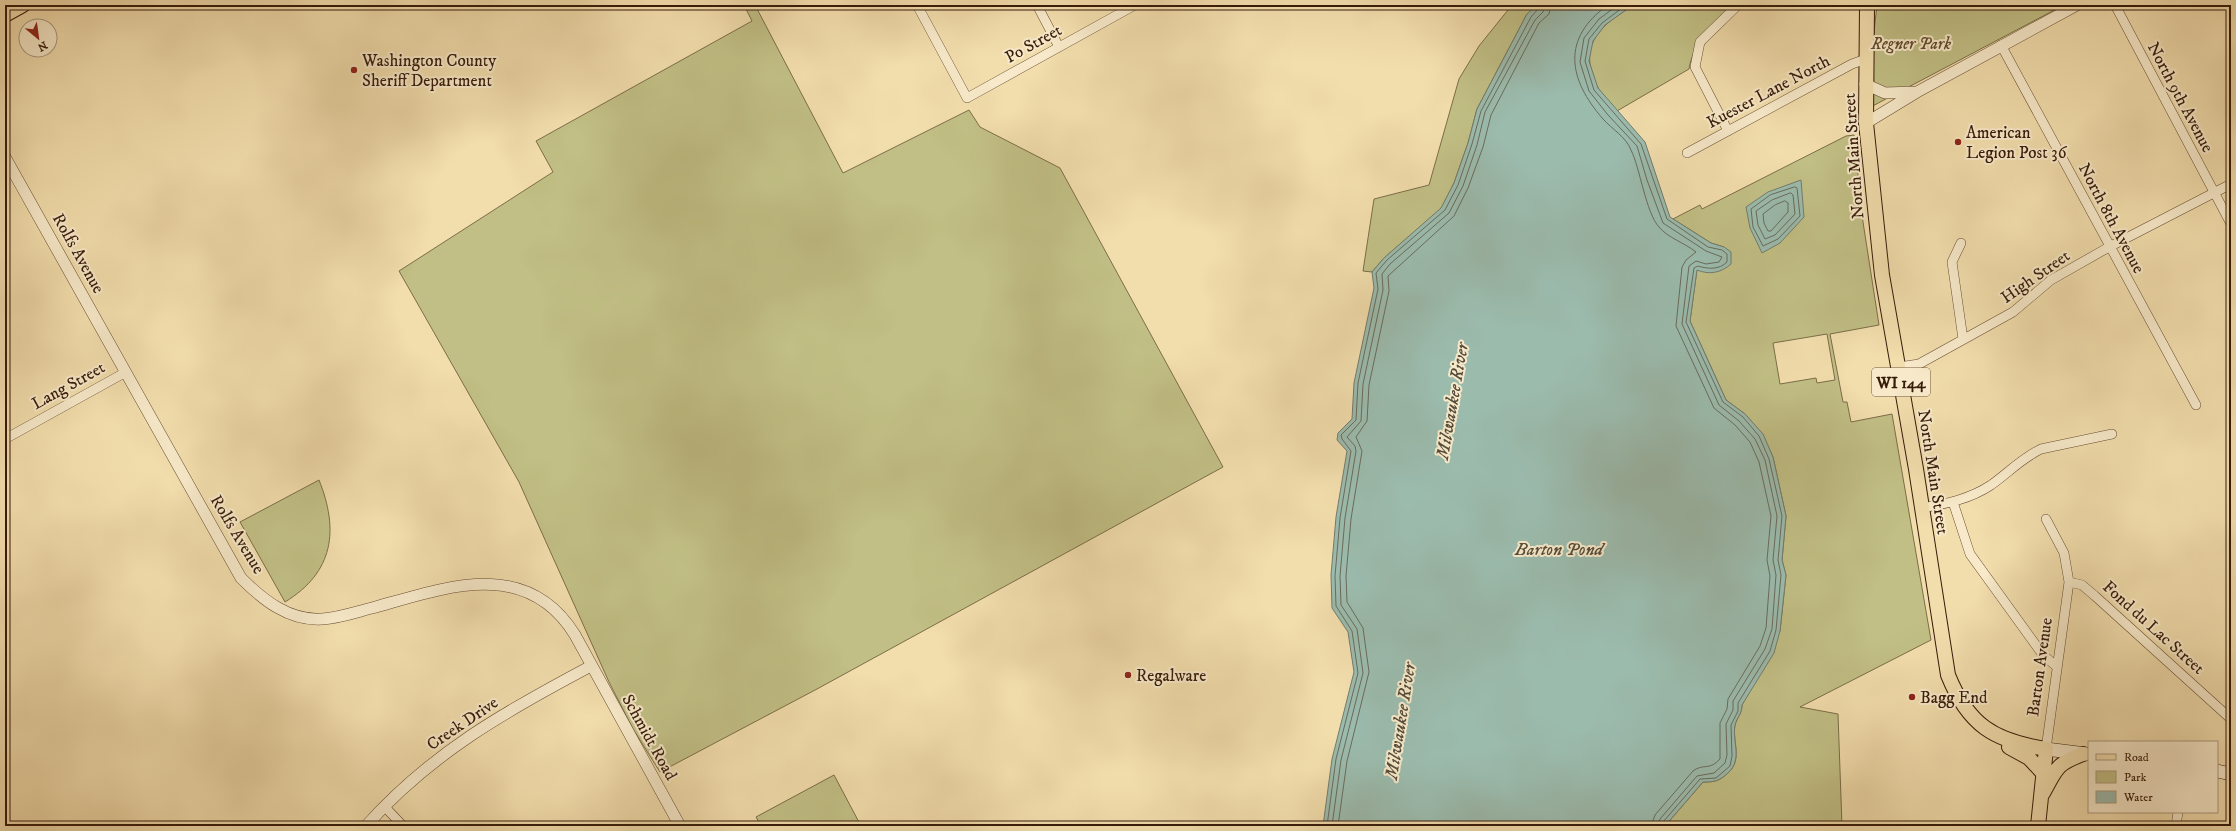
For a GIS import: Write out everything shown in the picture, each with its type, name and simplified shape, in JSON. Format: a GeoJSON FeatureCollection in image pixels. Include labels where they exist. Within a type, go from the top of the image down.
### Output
{"type":"FeatureCollection","features":[{"type":"Feature","properties":{"kind":"main road"},"geometry":{"type":"LineString","coordinates":[[5,15],[23,5]]}},
{"type":"Feature","properties":{"kind":"main road","name":"North Main Street"},"geometry":{"type":"LineString","coordinates":[[1867,5],[1865,84],[1866,123],[1882,275],[1922,508],[1948,675],[1955,692],[1967,712],[1984,728],[1998,737],[2018,745],[2086,754]]}},
{"type":"Feature","properties":{"kind":"main road"},"geometry":{"type":"LineString","coordinates":[[1998,737],[2014,751],[2029,758],[2043,773]]}},
{"type":"Feature","properties":{"kind":"main road","name":"Barton Avenue"},"geometry":{"type":"LineString","coordinates":[[2038,826],[2046,749]]}},
{"type":"Feature","properties":{"kind":"main road"},"geometry":{"type":"LineString","coordinates":[[2041,797],[2058,768],[2065,761],[2086,754]]}},
{"type":"Feature","properties":{"kind":"main road"},"geometry":{"type":"LineString","coordinates":[[2218,771],[2231,774]]}},
{"type":"Feature","properties":{"kind":"street","name":"Po Street"},"geometry":{"type":"LineString","coordinates":[[917,5],[967,98],[1135,5]]}},
{"type":"Feature","properties":{"kind":"street"},"geometry":{"type":"LineString","coordinates":[[1037,5],[1059,47]]}},
{"type":"Feature","properties":{"kind":"street"},"geometry":{"type":"LineString","coordinates":[[1728,132],[1695,67],[1700,42],[1738,5]]}},
{"type":"Feature","properties":{"kind":"street"},"geometry":{"type":"LineString","coordinates":[[1866,123],[1917,92],[2077,5]]}},
{"type":"Feature","properties":{"kind":"street","name":"North 9th Avenue"},"geometry":{"type":"LineString","coordinates":[[2115,5],[2231,224]]}},
{"type":"Feature","properties":{"kind":"street","name":"North 8th Avenue"},"geometry":{"type":"LineString","coordinates":[[2001,46],[2196,405]]}},
{"type":"Feature","properties":{"kind":"street","name":"Kuester Lane North"},"geometry":{"type":"LineString","coordinates":[[1687,153],[1852,64],[1866,60]]}},
{"type":"Feature","properties":{"kind":"street"},"geometry":{"type":"LineString","coordinates":[[1865,84],[1885,93],[1917,92]]}},
{"type":"Feature","properties":{"kind":"street","name":"Rolfs Avenue"},"geometry":{"type":"LineString","coordinates":[[5,157],[241,578],[259,597],[271,605],[298,616],[321,619],[345,615],[458,586],[494,583],[523,590],[545,602],[565,620],[591,666]]}},
{"type":"Feature","properties":{"kind":"street","name":"High Street"},"geometry":{"type":"LineString","coordinates":[[1898,367],[1919,364],[1963,340],[2013,312],[2051,280],[2109,246],[2231,184]]}},
{"type":"Feature","properties":{"kind":"street"},"geometry":{"type":"LineString","coordinates":[[1961,243],[1952,262],[1963,340]]}},
{"type":"Feature","properties":{"kind":"street","name":"Lang Street"},"geometry":{"type":"LineString","coordinates":[[5,439],[126,372]]}},
{"type":"Feature","properties":{"kind":"street"},"geometry":{"type":"LineString","coordinates":[[1922,508],[1953,502],[1990,485],[2041,449],[2112,434]]}},
{"type":"Feature","properties":{"kind":"street"},"geometry":{"type":"LineString","coordinates":[[1953,502],[1970,554],[2043,655],[2056,666]]}},
{"type":"Feature","properties":{"kind":"street","name":"Barton Avenue"},"geometry":{"type":"LineString","coordinates":[[2046,519],[2064,553],[2069,582],[2056,666],[2046,749]]}},
{"type":"Feature","properties":{"kind":"street","name":"Fond du Lac Street"},"geometry":{"type":"LineString","coordinates":[[2069,582],[2082,585],[2231,719]]}},
{"type":"Feature","properties":{"kind":"street","name":"Creek Drive"},"geometry":{"type":"LineString","coordinates":[[366,826],[384,806],[415,777],[483,726],[591,666]]}},
{"type":"Feature","properties":{"kind":"street","name":"Schmidt Road"},"geometry":{"type":"LineString","coordinates":[[591,666],[680,826]]}},
{"type":"Feature","properties":{"kind":"street"},"geometry":{"type":"LineString","coordinates":[[384,806],[403,826]]}},
{"type":"Feature","properties":{"kind":"street"},"geometry":{"type":"LineString","coordinates":[[2176,826],[2178,813]]}},
{"type":"Feature","properties":{"kind":"green space"},"geometry":{"type":"Polygon","coordinates":[[[744,5],[755,5],[843,173],[969,110],[980,127],[1060,168],[1223,467],[817,689],[660,772],[633,729],[609,682],[519,482],[399,271],[553,172],[536,141],[752,21],[744,5]]]}},
{"type":"Feature","properties":{"kind":"green space"},"geometry":{"type":"Polygon","coordinates":[[[1512,5],[1537,5],[1527,14],[1477,109],[1468,143],[1454,183],[1441,209],[1384,258],[1372,272],[1363,271],[1374,199],[1429,185],[1459,79],[1479,46],[1512,5]]]}},
{"type":"Feature","properties":{"kind":"green space"},"geometry":{"type":"Polygon","coordinates":[[[1633,5],[1733,5],[1700,42],[1691,59],[1689,69],[1617,111],[1610,105],[1598,88],[1591,68],[1591,49],[1597,34],[1611,20],[1633,5]]]}},
{"type":"Feature","properties":{"kind":"green space","name":"Regner Park"},"geometry":{"type":"Polygon","coordinates":[[[1877,5],[2064,5],[1865,110],[1877,5]]]}},
{"type":"Feature","properties":{"kind":"green space"},"geometry":{"type":"Polygon","coordinates":[[[1854,135],[1863,222],[1879,325],[1830,334],[1843,402],[1847,402],[1851,422],[1892,414],[1931,640],[1800,707],[1838,714],[1842,826],[1665,826],[1703,782],[1714,781],[1722,778],[1728,773],[1735,762],[1735,725],[1742,705],[1780,631],[1786,575],[1782,560],[1786,516],[1773,457],[1762,434],[1745,414],[1726,400],[1690,321],[1697,269],[1724,247],[1711,243],[1673,219],[1700,205],[1702,209],[1846,136],[1854,135]],[[1827,334],[1773,343],[1780,384],[1816,378],[1817,383],[1835,380],[1827,334]]]}},
{"type":"Feature","properties":{"kind":"green space"},"geometry":{"type":"Polygon","coordinates":[[[319,480],[329,516],[330,533],[328,548],[323,563],[314,577],[301,590],[285,602],[240,522],[319,480]]]}},
{"type":"Feature","properties":{"kind":"green space"},"geometry":{"type":"Polygon","coordinates":[[[834,775],[861,826],[761,826],[756,817],[834,775]]]}},
{"type":"Feature","properties":{"kind":"water","name":"Barton Pond"},"geometry":{"type":"Polygon","coordinates":[[[1537,5],[1633,5],[1605,25],[1593,41],[1589,61],[1598,88],[1645,142],[1670,217],[1711,243],[1724,247],[1731,252],[1731,264],[1727,267],[1710,273],[1697,270],[1690,321],[1726,400],[1745,414],[1763,434],[1773,457],[1786,516],[1782,560],[1786,575],[1780,631],[1774,653],[1742,705],[1736,722],[1734,731],[1736,756],[1732,768],[1722,778],[1714,781],[1703,782],[1665,826],[1323,826],[1332,759],[1354,672],[1348,632],[1332,608],[1331,575],[1336,517],[1347,451],[1337,440],[1338,433],[1352,419],[1354,383],[1374,288],[1372,272],[1384,258],[1441,208],[1454,183],[1468,143],[1477,109],[1527,14],[1537,5]]]}},
{"type":"Feature","properties":{"kind":"water"},"geometry":{"type":"Polygon","coordinates":[[[1801,180],[1804,217],[1780,243],[1762,253],[1750,228],[1746,207],[1768,192],[1801,180]]]}},
{"type":"Feature","properties":{"kind":"place","name":"Washington County Sheriff Department"},"geometry":{"type":"Point","coordinates":[354,70]}},
{"type":"Feature","properties":{"kind":"place","name":"American Legion Post 36"},"geometry":{"type":"Point","coordinates":[1958,142]}},
{"type":"Feature","properties":{"kind":"place","name":"Regalware"},"geometry":{"type":"Point","coordinates":[1128,675]}},
{"type":"Feature","properties":{"kind":"place","name":"Bagg End"},"geometry":{"type":"Point","coordinates":[1912,697]}},
{"type":"Feature","properties":{"kind":"water label","name":"Milwaukee River"},"geometry":{"type":"Point","coordinates":[1452,401]}},
{"type":"Feature","properties":{"kind":"water label","name":"Milwaukee River"},"geometry":{"type":"Point","coordinates":[1400,721]}}]}
